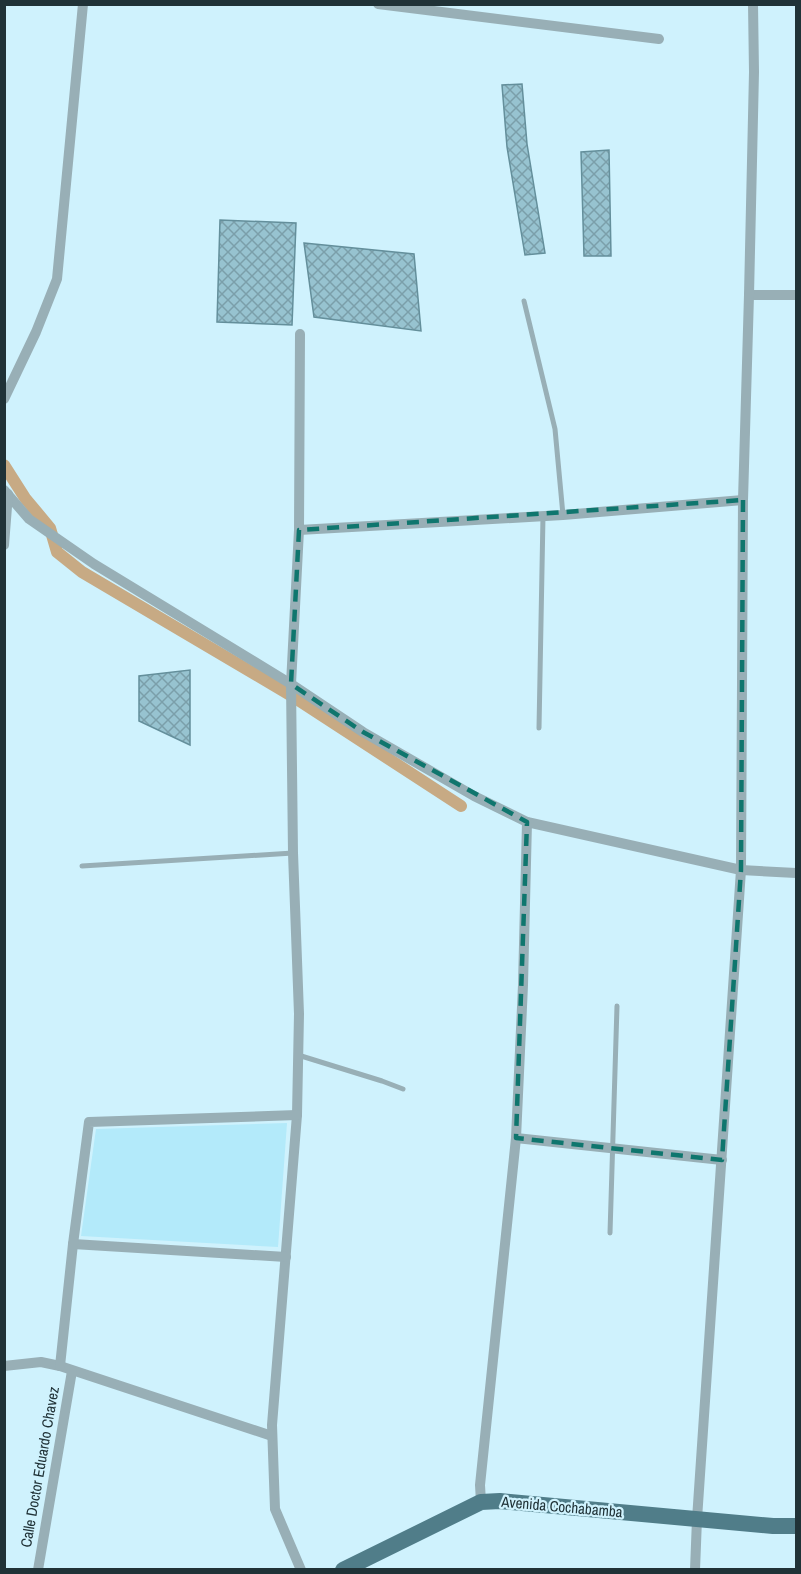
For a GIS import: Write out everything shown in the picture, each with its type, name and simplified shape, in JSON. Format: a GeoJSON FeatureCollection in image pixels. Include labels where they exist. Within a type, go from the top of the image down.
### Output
{"type":"FeatureCollection","features":[{"type":"Feature","properties":{"kind":"main road","name":"Avenida Cochabamba"},"geometry":{"type":"LineString","coordinates":[[343,1569],[481,1502],[500,1501],[773,1526],[796,1526]]}},
{"type":"Feature","properties":{"kind":"street"},"geometry":{"type":"LineString","coordinates":[[4,399],[36,332],[57,279],[83,4]]}},
{"type":"Feature","properties":{"kind":"street"},"geometry":{"type":"LineString","coordinates":[[378,4],[659,39]]}},
{"type":"Feature","properties":{"kind":"street"},"geometry":{"type":"LineString","coordinates":[[695,1569],[741,870],[743,500],[754,72],[753,4]]}},
{"type":"Feature","properties":{"kind":"street"},"geometry":{"type":"LineString","coordinates":[[749,295],[796,295]]}},
{"type":"Feature","properties":{"kind":"street"},"geometry":{"type":"LineString","coordinates":[[300,334],[299,530],[291,684],[299,1014],[297,1115],[272,1436],[275,1509],[301,1569]]}},
{"type":"Feature","properties":{"kind":"street"},"geometry":{"type":"LineString","coordinates":[[4,545],[6,492]]}},
{"type":"Feature","properties":{"kind":"street"},"geometry":{"type":"LineString","coordinates":[[6,492],[29,519],[94,564],[291,684],[363,732],[474,796],[527,822],[741,870],[796,873]]}},
{"type":"Feature","properties":{"kind":"street"},"geometry":{"type":"LineString","coordinates":[[299,530],[563,515],[743,500]]}},
{"type":"Feature","properties":{"kind":"street"},"geometry":{"type":"LineString","coordinates":[[481,1502],[480,1485],[516,1138],[527,822]]}},
{"type":"Feature","properties":{"kind":"street"},"geometry":{"type":"LineString","coordinates":[[60,1366],[89,1122],[297,1115]]}},
{"type":"Feature","properties":{"kind":"street"},"geometry":{"type":"LineString","coordinates":[[516,1138],[722,1160]]}},
{"type":"Feature","properties":{"kind":"street"},"geometry":{"type":"LineString","coordinates":[[73,1245],[286,1257]]}},
{"type":"Feature","properties":{"kind":"street"},"geometry":{"type":"LineString","coordinates":[[4,1366],[41,1362],[60,1366],[272,1436]]}},
{"type":"Feature","properties":{"kind":"street","name":"Calle Doctor Eduardo Chavez"},"geometry":{"type":"LineString","coordinates":[[38,1569],[72,1371]]}},
{"type":"Feature","properties":{"kind":"lane"},"geometry":{"type":"LineString","coordinates":[[524,301],[555,429],[563,515]]}},
{"type":"Feature","properties":{"kind":"lane"},"geometry":{"type":"LineString","coordinates":[[539,728],[543,516]]}},
{"type":"Feature","properties":{"kind":"lane"},"geometry":{"type":"LineString","coordinates":[[82,866],[294,853]]}},
{"type":"Feature","properties":{"kind":"lane"},"geometry":{"type":"LineString","coordinates":[[610,1233],[617,1006]]}},
{"type":"Feature","properties":{"kind":"lane"},"geometry":{"type":"LineString","coordinates":[[298,1055],[403,1089]]}},
{"type":"Feature","properties":{"kind":"highlighted area"},"geometry":{"type":"Polygon","coordinates":[[[743,500],[741,870],[722,1160],[516,1138],[527,822],[363,732],[291,684],[299,530],[743,500]]]}},
{"type":"Feature","properties":{"kind":"shaded area"},"geometry":{"type":"Polygon","coordinates":[[[287,1123],[278,1247],[81,1236],[96,1129],[287,1123]]]}},
{"type":"Feature","properties":{"kind":"building"},"geometry":{"type":"Polygon","coordinates":[[[522,84],[527,144],[545,253],[525,255],[507,147],[502,85],[522,84]]]}},
{"type":"Feature","properties":{"kind":"building"},"geometry":{"type":"Polygon","coordinates":[[[609,150],[611,256],[584,256],[581,152],[609,150]]]}},
{"type":"Feature","properties":{"kind":"building"},"geometry":{"type":"Polygon","coordinates":[[[220,220],[296,223],[292,325],[217,322],[220,220]]]}},
{"type":"Feature","properties":{"kind":"building"},"geometry":{"type":"Polygon","coordinates":[[[304,243],[414,254],[421,331],[314,317],[304,243]]]}},
{"type":"Feature","properties":{"kind":"building"},"geometry":{"type":"Polygon","coordinates":[[[190,670],[190,745],[139,721],[139,676],[190,670]]]}},
{"type":"Feature","properties":{"kind":"waterway"},"geometry":{"type":"LineString","coordinates":[[4,465],[25,498],[50,528],[57,552],[82,572],[292,696],[461,806]]}}]}
